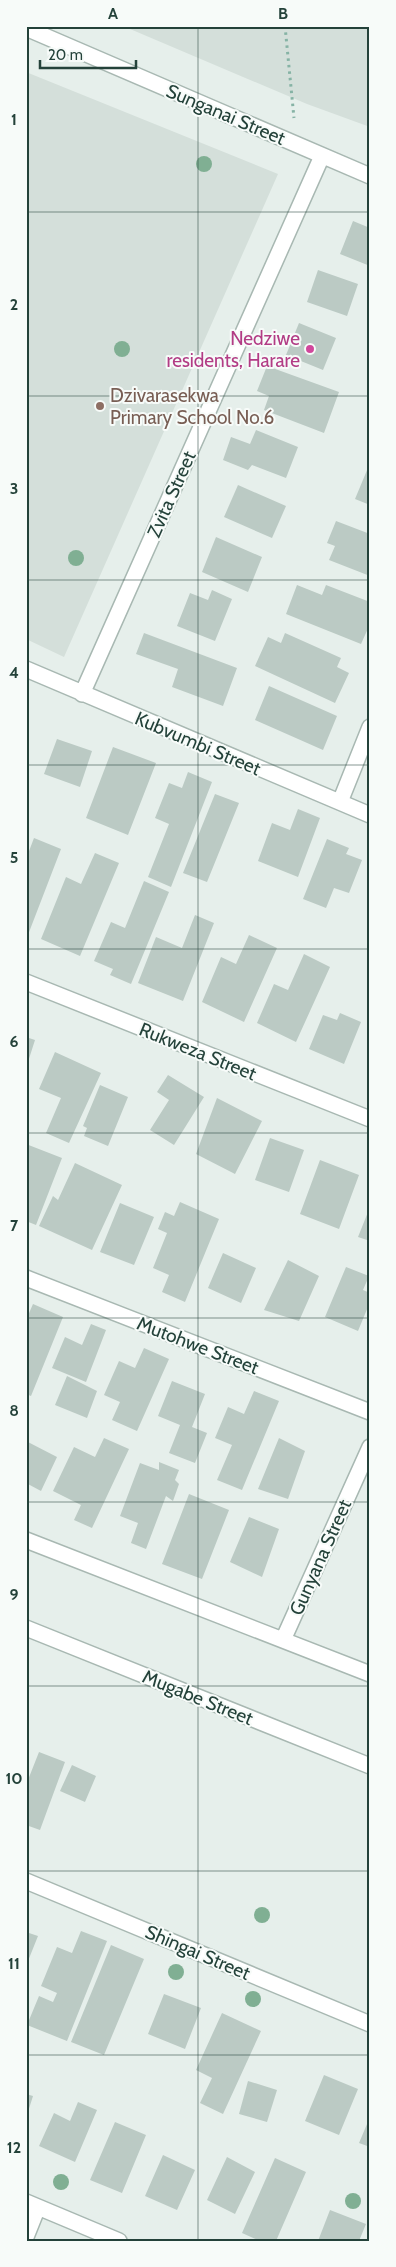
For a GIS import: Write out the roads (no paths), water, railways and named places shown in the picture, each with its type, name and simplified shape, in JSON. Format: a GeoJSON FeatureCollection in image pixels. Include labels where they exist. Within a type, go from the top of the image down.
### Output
{"type":"FeatureCollection","features":[{"type":"Feature","properties":{"kind":"street","name":"Sunganai Street"},"geometry":{"type":"LineString","coordinates":[[26,28],[370,176]]}},
{"type":"Feature","properties":{"kind":"street","name":"Zvita Street"},"geometry":{"type":"LineString","coordinates":[[82,694],[322,156]]}},
{"type":"Feature","properties":{"kind":"street","name":"Kubvumbi Street"},"geometry":{"type":"LineString","coordinates":[[26,669],[370,815]]}},
{"type":"Feature","properties":{"kind":"street"},"geometry":{"type":"LineString","coordinates":[[340,802],[370,727]]}},
{"type":"Feature","properties":{"kind":"street","name":"Rukweza Street"},"geometry":{"type":"LineString","coordinates":[[26,982],[370,1119]]}},
{"type":"Feature","properties":{"kind":"street","name":"Mutohwe Street"},"geometry":{"type":"LineString","coordinates":[[26,1278],[370,1412]]}},
{"type":"Feature","properties":{"kind":"street","name":"Gunyana Street"},"geometry":{"type":"LineString","coordinates":[[283,1640],[370,1447]]}},
{"type":"Feature","properties":{"kind":"street"},"geometry":{"type":"LineString","coordinates":[[26,1540],[370,1674]]}},
{"type":"Feature","properties":{"kind":"street","name":"Mugabe Street"},"geometry":{"type":"LineString","coordinates":[[26,1628],[370,1766]]}},
{"type":"Feature","properties":{"kind":"street","name":"Shingai Street"},"geometry":{"type":"LineString","coordinates":[[26,1881],[370,2024]]}},
{"type":"Feature","properties":{"kind":"street"},"geometry":{"type":"LineString","coordinates":[[26,2237],[32,2204],[119,2241]]}},
{"type":"Feature","properties":{"kind":"place","name":"Nedziwe residents, Harare"},"geometry":{"type":"Point","coordinates":[310,349]}},
{"type":"Feature","properties":{"kind":"place","name":"Dzivarasekwa Primary School No.6"},"geometry":{"type":"Point","coordinates":[100,406]}}]}
